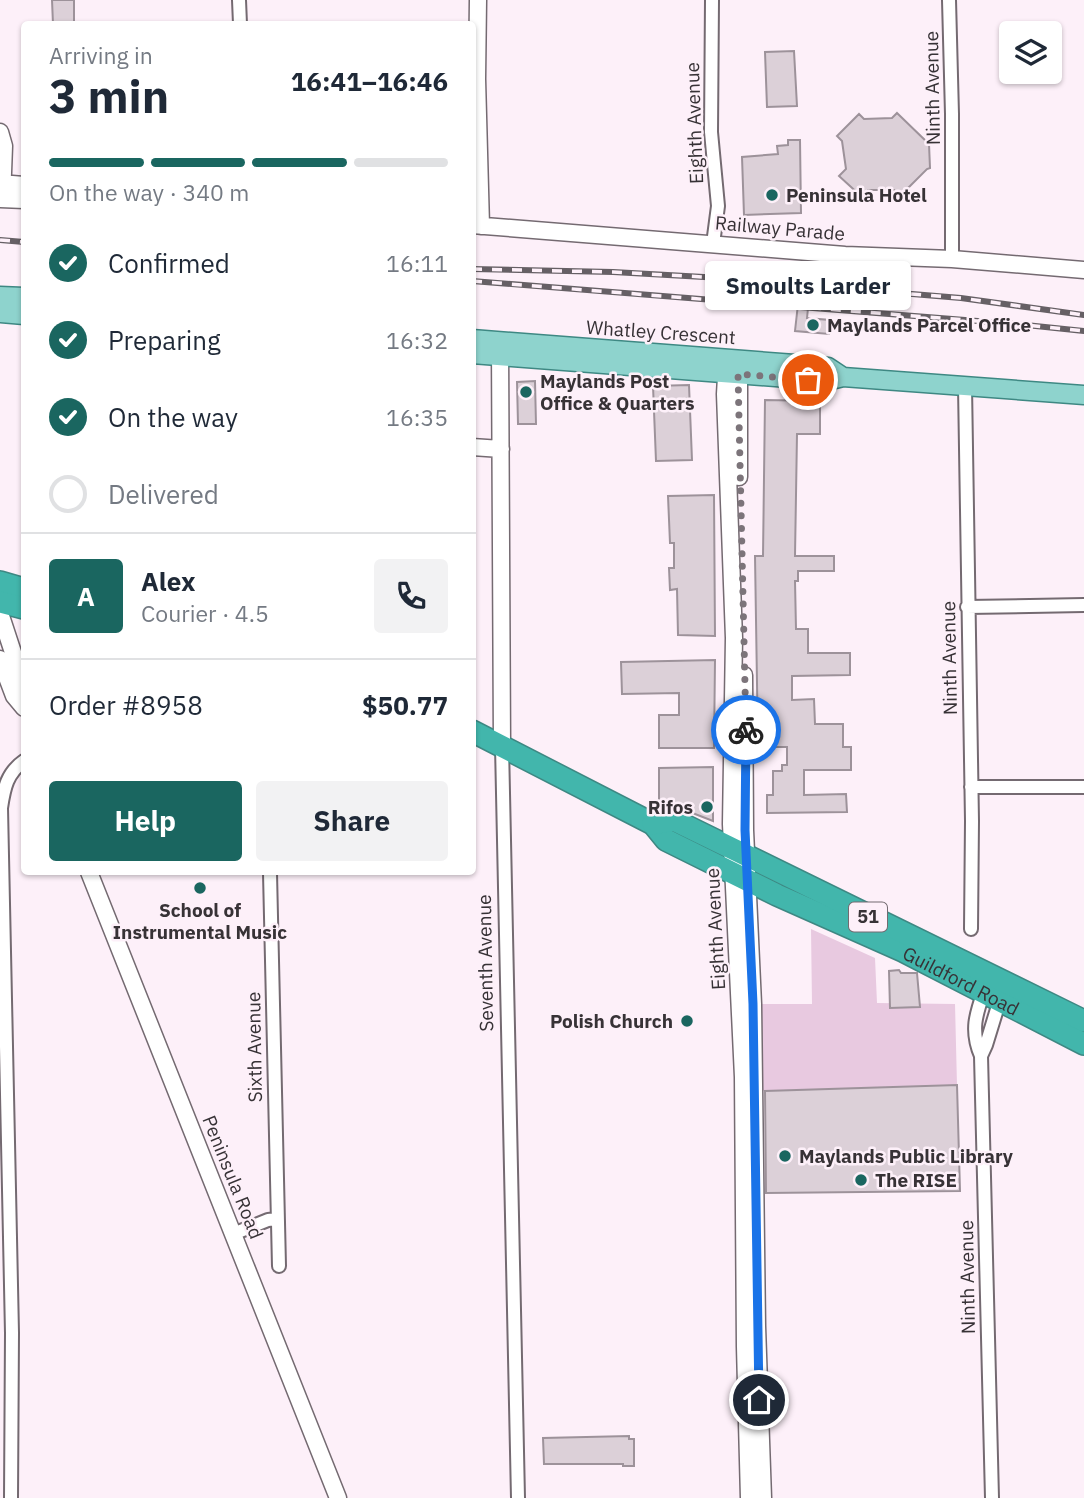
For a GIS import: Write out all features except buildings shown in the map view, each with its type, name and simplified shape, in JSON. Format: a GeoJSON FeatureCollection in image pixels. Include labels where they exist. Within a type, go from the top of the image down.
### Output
{"type":"FeatureCollection","features":[{"type":"Feature","properties":{"kind":"highway"},"geometry":{"type":"LineString","coordinates":[[0,582],[21,588]]}},
{"type":"Feature","properties":{"kind":"highway"},"geometry":{"type":"LineString","coordinates":[[0,602],[21,607]]}},
{"type":"Feature","properties":{"kind":"highway","name":"Guildford Road"},"geometry":{"type":"LineString","coordinates":[[476,733],[653,824],[674,820],[740,865],[995,987],[1084,1021]]}},
{"type":"Feature","properties":{"kind":"highway","name":"Guildford Road"},"geometry":{"type":"LineString","coordinates":[[995,987],[1084,1044]]}},
{"type":"Feature","properties":{"kind":"main road"},"geometry":{"type":"LineString","coordinates":[[0,296],[21,298]]}},
{"type":"Feature","properties":{"kind":"main road"},"geometry":{"type":"LineString","coordinates":[[0,313],[21,315]]}},
{"type":"Feature","properties":{"kind":"main road","name":"Whatley Crescent"},"geometry":{"type":"LineString","coordinates":[[476,340],[500,349]]}},
{"type":"Feature","properties":{"kind":"main road","name":"Whatley Crescent"},"geometry":{"type":"LineString","coordinates":[[476,353],[500,349],[733,366],[827,382],[843,377],[1084,395]]}},
{"type":"Feature","properties":{"kind":"street"},"geometry":{"type":"LineString","coordinates":[[239,0],[240,21]]}},
{"type":"Feature","properties":{"kind":"street"},"geometry":{"type":"LineString","coordinates":[[476,38],[478,0]]}},
{"type":"Feature","properties":{"kind":"street","name":"Eighth Avenue"},"geometry":{"type":"LineString","coordinates":[[712,0],[712,132],[718,206],[713,244]]}},
{"type":"Feature","properties":{"kind":"street","name":"Ninth Avenue"},"geometry":{"type":"LineString","coordinates":[[949,0],[951,260]]}},
{"type":"Feature","properties":{"kind":"street"},"geometry":{"type":"LineString","coordinates":[[0,132],[4,146],[1,191]]}},
{"type":"Feature","properties":{"kind":"street"},"geometry":{"type":"LineString","coordinates":[[476,141],[477,225]]}},
{"type":"Feature","properties":{"kind":"street"},"geometry":{"type":"LineString","coordinates":[[1,191],[21,186]]}},
{"type":"Feature","properties":{"kind":"street"},"geometry":{"type":"LineString","coordinates":[[1,191],[21,199]]}},
{"type":"Feature","properties":{"kind":"street","name":"Railway Parade"},"geometry":{"type":"LineString","coordinates":[[477,225],[845,255],[1084,270]]}},
{"type":"Feature","properties":{"kind":"street","name":"Seventh Avenue"},"geometry":{"type":"LineString","coordinates":[[500,349],[502,746],[518,1498]]}},
{"type":"Feature","properties":{"kind":"street","name":"Eighth Avenue"},"geometry":{"type":"LineString","coordinates":[[733,366],[734,638],[749,1498]]}},
{"type":"Feature","properties":{"kind":"street","name":"Ninth Avenue"},"geometry":{"type":"LineString","coordinates":[[965,386],[971,929]]}},
{"type":"Feature","properties":{"kind":"street"},"geometry":{"type":"LineString","coordinates":[[476,447],[501,449]]}},
{"type":"Feature","properties":{"kind":"street"},"geometry":{"type":"LineString","coordinates":[[967,607],[1084,605]]}},
{"type":"Feature","properties":{"kind":"street"},"geometry":{"type":"LineString","coordinates":[[0,613],[21,677]]}},
{"type":"Feature","properties":{"kind":"street"},"geometry":{"type":"LineString","coordinates":[[0,659],[14,696],[21,704]]}},
{"type":"Feature","properties":{"kind":"street"},"geometry":{"type":"LineString","coordinates":[[11,1498],[6,1333],[1,808],[4,788],[14,768],[21,763]]}},
{"type":"Feature","properties":{"kind":"street"},"geometry":{"type":"LineString","coordinates":[[971,787],[1084,787]]}},
{"type":"Feature","properties":{"kind":"street","name":"Eighth Avenue"},"geometry":{"type":"LineString","coordinates":[[740,865],[753,1004],[762,1498]]}},
{"type":"Feature","properties":{"kind":"street","name":"Peninsula Road"},"geometry":{"type":"LineString","coordinates":[[90,875],[338,1498]]}},
{"type":"Feature","properties":{"kind":"street","name":"Sixth Avenue"},"geometry":{"type":"LineString","coordinates":[[270,875],[278,1266]]}},
{"type":"Feature","properties":{"kind":"street","name":"Ninth Avenue"},"geometry":{"type":"LineString","coordinates":[[992,1498],[981,1056],[995,987]]}},
{"type":"Feature","properties":{"kind":"street"},"geometry":{"type":"LineString","coordinates":[[233,1234],[277,1219]]}},
{"type":"Feature","properties":{"kind":"shaded area"},"geometry":{"type":"Polygon","coordinates":[[[811,929],[875,958],[877,1003],[955,1004],[957,1085],[755,1091],[753,1004],[812,1004],[811,929]]]}},
{"type":"Feature","properties":{"kind":"railway"},"geometry":{"type":"LineString","coordinates":[[0,240],[21,242]]}},
{"type":"Feature","properties":{"kind":"railway"},"geometry":{"type":"LineString","coordinates":[[476,269],[704,277],[961,298],[1084,315]]}},
{"type":"Feature","properties":{"kind":"railway"},"geometry":{"type":"LineString","coordinates":[[476,281],[1084,331]]}},
{"type":"Feature","properties":{"kind":"way so far"},"geometry":{"type":"LineString","coordinates":[[746,730],[738,374],[808,380]]}},
{"type":"Feature","properties":{"kind":"place","name":"Peninsula Hotel"},"geometry":{"type":"Point","coordinates":[772,195]}},
{"type":"Feature","properties":{"kind":"place","name":"Maylands Parcel Office"},"geometry":{"type":"Point","coordinates":[813,325]}},
{"type":"Feature","properties":{"kind":"place","name":"Smoults Larder"},"geometry":{"type":"Point","coordinates":[808,380]}},
{"type":"Feature","properties":{"kind":"place","name":"Maylands Post Office & Quarters"},"geometry":{"type":"Point","coordinates":[526,392]}},
{"type":"Feature","properties":{"kind":"place","name":"Rifos"},"geometry":{"type":"Point","coordinates":[707,807]}},
{"type":"Feature","properties":{"kind":"place","name":"School of Instrumental Music"},"geometry":{"type":"Point","coordinates":[200,888]}},
{"type":"Feature","properties":{"kind":"place","name":"Polish Church"},"geometry":{"type":"Point","coordinates":[687,1021]}},
{"type":"Feature","properties":{"kind":"place","name":"Maylands Public Library"},"geometry":{"type":"Point","coordinates":[785,1156]}},
{"type":"Feature","properties":{"kind":"place","name":"The RISE"},"geometry":{"type":"Point","coordinates":[861,1180]}},
{"type":"Feature","properties":{"kind":"route"},"geometry":{"type":"LineString","coordinates":[[746,730],[745,830],[753,1004],[759,1400]]}}]}
